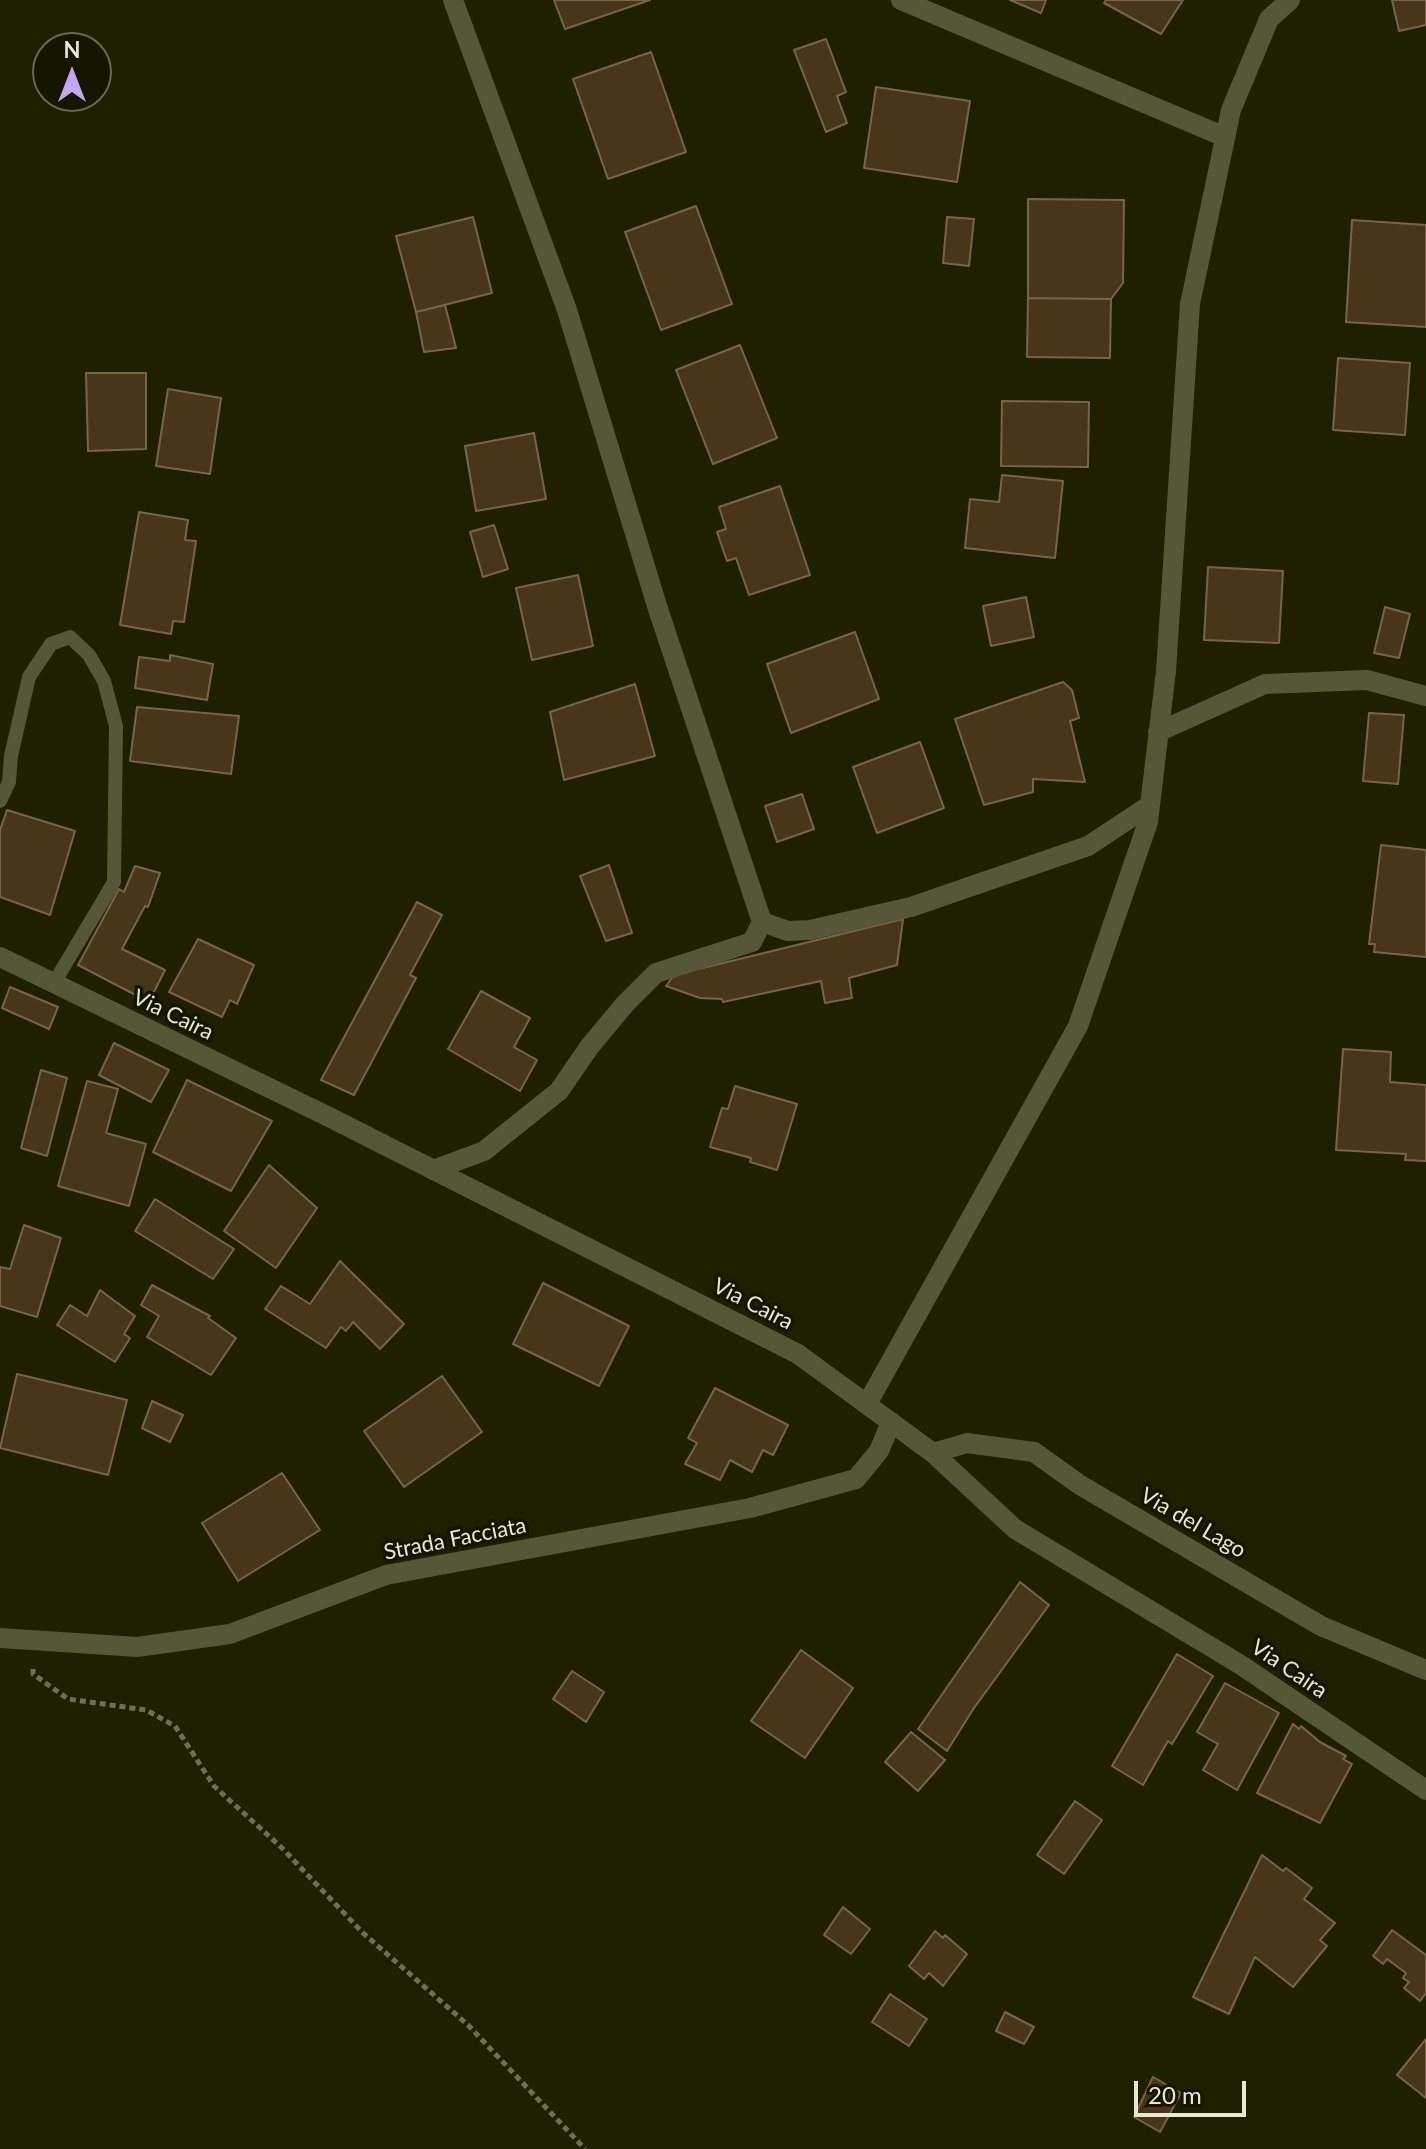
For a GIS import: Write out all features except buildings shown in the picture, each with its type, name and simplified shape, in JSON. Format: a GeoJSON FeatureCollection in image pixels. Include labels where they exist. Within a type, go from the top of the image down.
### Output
{"type":"FeatureCollection","features":[{"type":"Feature","properties":{"kind":"street"},"geometry":{"type":"LineString","coordinates":[[433,1170],[484,1151],[559,1091],[590,1046],[656,973],[752,942],[762,922],[658,609],[567,310],[453,0]]}},
{"type":"Feature","properties":{"kind":"street"},"geometry":{"type":"LineString","coordinates":[[901,0],[1225,137]]}},
{"type":"Feature","properties":{"kind":"street"},"geometry":{"type":"LineString","coordinates":[[867,1404],[1078,1026],[1148,822],[1166,671],[1190,304],[1231,110],[1269,19],[1290,0]]}},
{"type":"Feature","properties":{"kind":"street"},"geometry":{"type":"LineString","coordinates":[[1158,732],[1265,684],[1367,680],[1426,696]]}},
{"type":"Feature","properties":{"kind":"street"},"geometry":{"type":"LineString","coordinates":[[762,922],[788,931],[810,930],[911,907],[1088,846],[1150,805]]}},
{"type":"Feature","properties":{"kind":"street","name":"Via Caira"},"geometry":{"type":"LineString","coordinates":[[0,957],[798,1354],[933,1453],[1015,1529],[1241,1665],[1426,1790]]}},
{"type":"Feature","properties":{"kind":"street","name":"Strada Facciata"},"geometry":{"type":"LineString","coordinates":[[0,1638],[137,1647],[230,1634],[386,1575],[750,1508],[856,1479],[879,1451],[891,1422]]}},
{"type":"Feature","properties":{"kind":"street","name":"Via del Lago"},"geometry":{"type":"LineString","coordinates":[[933,1453],[967,1443],[1034,1452],[1080,1485],[1321,1626],[1426,1670]]}},
{"type":"Feature","properties":{"kind":"lane"},"geometry":{"type":"LineString","coordinates":[[0,801],[9,782],[11,756],[29,677],[51,644],[70,637],[89,655],[104,681],[116,726],[114,882],[54,983]]}},
{"type":"Feature","properties":{"kind":"path"},"geometry":{"type":"LineString","coordinates":[[35,1640],[33,1674],[68,1699],[146,1710],[175,1726],[214,1786],[282,1848],[363,1933],[468,2025],[585,2149]]}}]}
